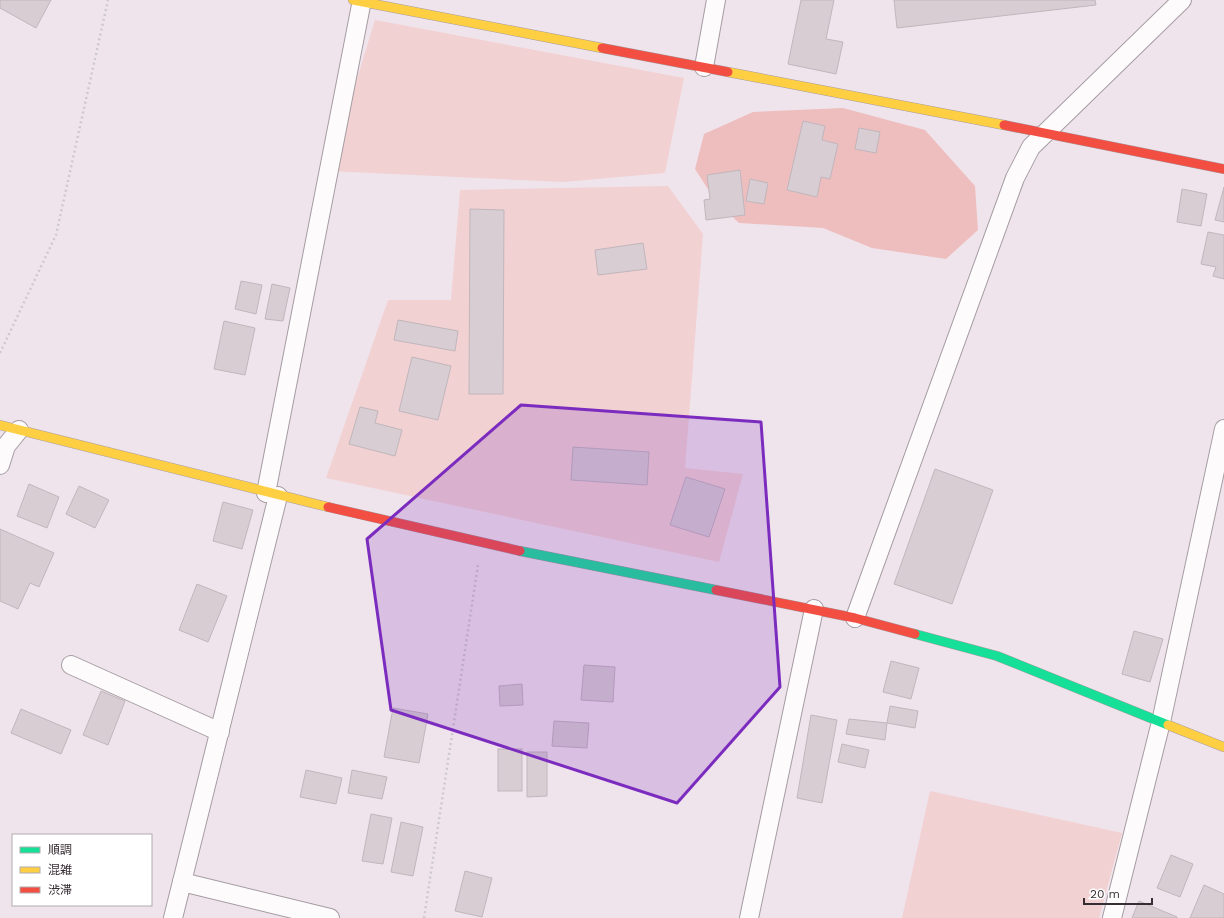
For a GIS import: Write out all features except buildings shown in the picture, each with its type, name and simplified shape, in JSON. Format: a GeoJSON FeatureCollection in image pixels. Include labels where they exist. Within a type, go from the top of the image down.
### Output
{"type":"FeatureCollection","features":[{"type":"Feature","properties":{"kind":"street"},"geometry":{"type":"LineString","coordinates":[[704,67],[716,0]]}},
{"type":"Feature","properties":{"kind":"street"},"geometry":{"type":"LineString","coordinates":[[854,618],[1015,178],[1031,147],[1182,0]]}},
{"type":"Feature","properties":{"kind":"street"},"geometry":{"type":"LineString","coordinates":[[173,918],[220,732],[272,495],[359,1],[1046,133],[1224,170]]}},
{"type":"Feature","properties":{"kind":"street"},"geometry":{"type":"LineString","coordinates":[[0,426],[272,495],[482,543],[854,618],[997,656],[1224,747]]}},
{"type":"Feature","properties":{"kind":"street"},"geometry":{"type":"LineString","coordinates":[[1112,918],[1161,722],[1224,429]]}},
{"type":"Feature","properties":{"kind":"street"},"geometry":{"type":"LineString","coordinates":[[0,465],[6,446],[19,430]]}},
{"type":"Feature","properties":{"kind":"street"},"geometry":{"type":"LineString","coordinates":[[749,918],[814,609]]}},
{"type":"Feature","properties":{"kind":"street"},"geometry":{"type":"LineString","coordinates":[[71,665],[220,732]]}},
{"type":"Feature","properties":{"kind":"street"},"geometry":{"type":"LineString","coordinates":[[182,882],[330,918]]}},
{"type":"Feature","properties":{"kind":"path"},"geometry":{"type":"LineString","coordinates":[[0,353],[56,235],[108,0]]}},
{"type":"Feature","properties":{"kind":"path"},"geometry":{"type":"LineString","coordinates":[[424,918],[482,543]]}},
{"type":"Feature","properties":{"kind":"highlighted area"},"geometry":{"type":"Polygon","coordinates":[[[521,405],[761,422],[780,687],[677,803],[391,710],[367,539],[521,405]]]}},
{"type":"Feature","properties":{"kind":"shaded area"},"geometry":{"type":"Polygon","coordinates":[[[375,20],[684,78],[665,173],[563,182],[329,171],[375,20]]]}},
{"type":"Feature","properties":{"kind":"shaded area"},"geometry":{"type":"Polygon","coordinates":[[[843,108],[925,130],[975,186],[978,230],[946,259],[872,248],[823,228],[739,223],[715,200],[695,169],[704,134],[753,112],[843,108]]]}},
{"type":"Feature","properties":{"kind":"shaded area"},"geometry":{"type":"Polygon","coordinates":[[[668,186],[703,234],[685,468],[743,474],[719,562],[326,478],[388,300],[451,300],[460,190],[668,186]]]}},
{"type":"Feature","properties":{"kind":"shaded area"},"geometry":{"type":"Polygon","coordinates":[[[930,791],[1122,833],[1099,918],[902,918],[930,791]]]}},
{"type":"Feature","properties":{"kind":"traffic: fast"},"geometry":{"type":"LineString","coordinates":[[520,551],[716,590]]}},
{"type":"Feature","properties":{"kind":"traffic: fast"},"geometry":{"type":"LineString","coordinates":[[915,634],[997,656],[1168,725]]}},
{"type":"Feature","properties":{"kind":"traffic: slow"},"geometry":{"type":"LineString","coordinates":[[353,0],[602,48]]}},
{"type":"Feature","properties":{"kind":"traffic: slow"},"geometry":{"type":"LineString","coordinates":[[728,72],[1004,125]]}},
{"type":"Feature","properties":{"kind":"traffic: slow"},"geometry":{"type":"LineString","coordinates":[[0,425],[328,507]]}},
{"type":"Feature","properties":{"kind":"traffic: slow"},"geometry":{"type":"LineString","coordinates":[[1168,725],[1224,747]]}},
{"type":"Feature","properties":{"kind":"traffic: jam"},"geometry":{"type":"LineString","coordinates":[[602,48],[728,72]]}},
{"type":"Feature","properties":{"kind":"traffic: jam"},"geometry":{"type":"LineString","coordinates":[[1004,125],[1224,169]]}},
{"type":"Feature","properties":{"kind":"traffic: jam"},"geometry":{"type":"LineString","coordinates":[[328,507],[520,551]]}},
{"type":"Feature","properties":{"kind":"traffic: jam"},"geometry":{"type":"LineString","coordinates":[[716,590],[855,618],[915,634]]}}]}
